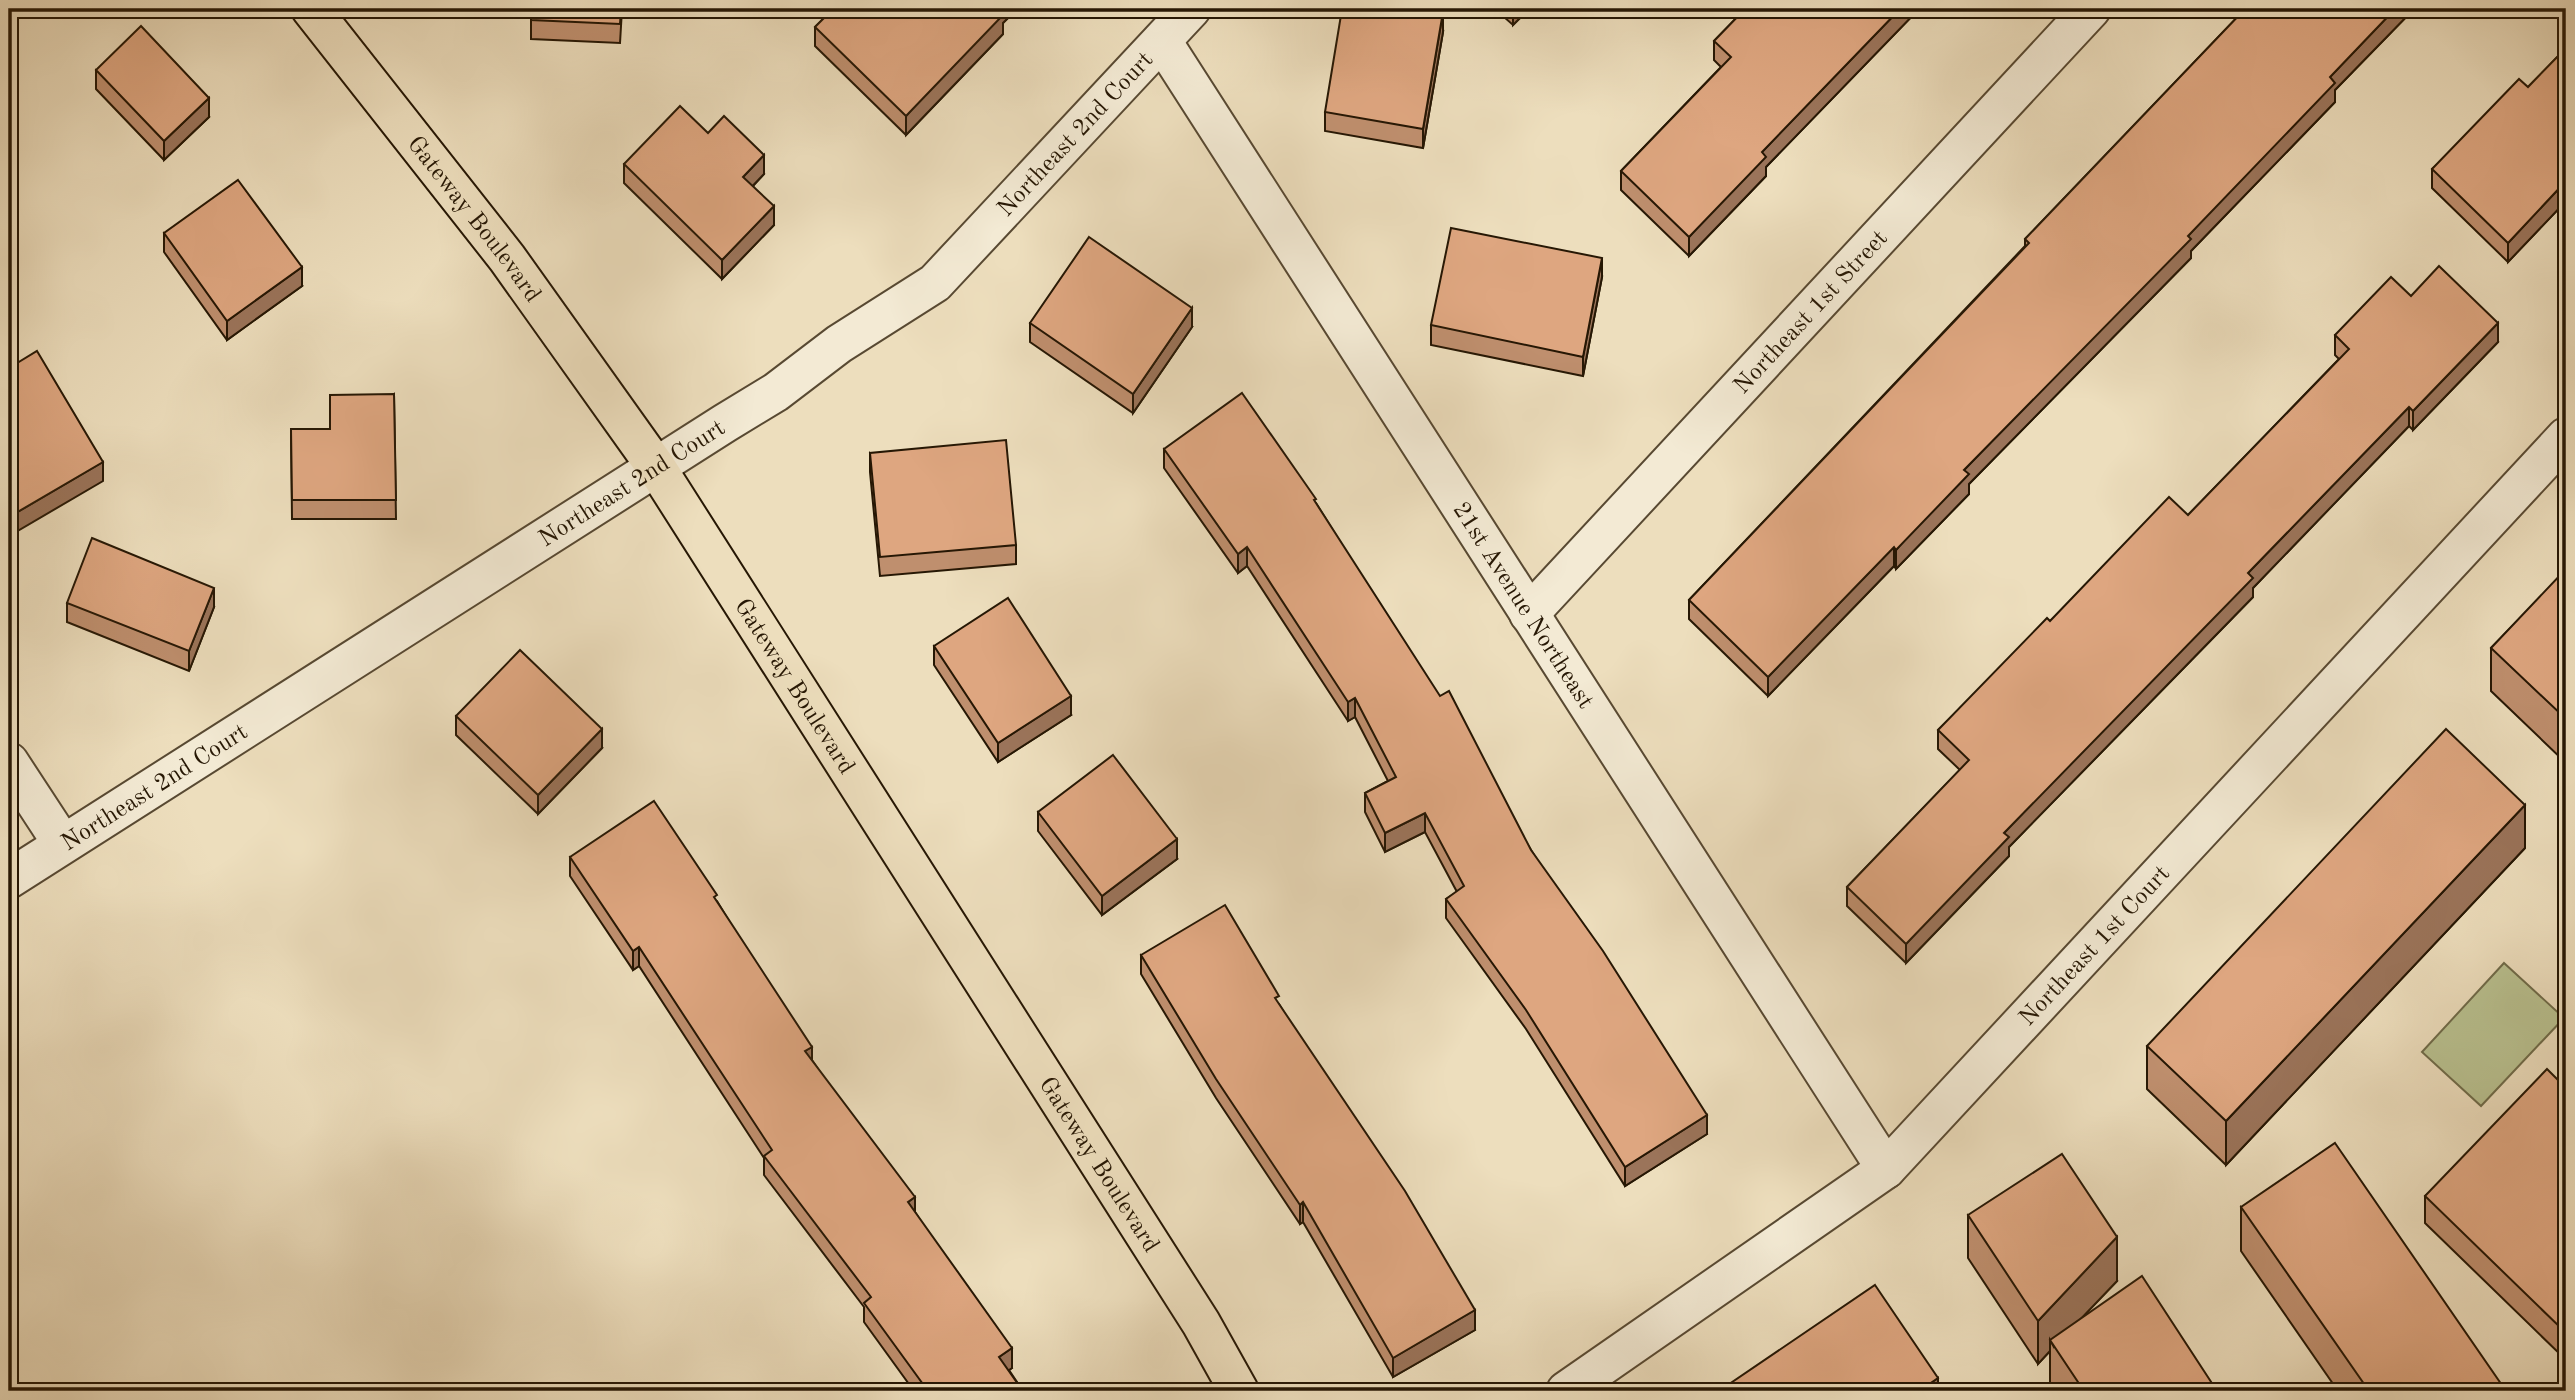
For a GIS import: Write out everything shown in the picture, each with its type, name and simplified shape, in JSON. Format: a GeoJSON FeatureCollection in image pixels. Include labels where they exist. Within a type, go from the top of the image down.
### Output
{"type":"FeatureCollection","features":[{"type":"Feature","properties":{"kind":"main road","name":"Gateway Boulevard"},"geometry":{"type":"LineString","coordinates":[[311,9],[507,258],[656,467],[1201,1322],[1239,1391]]}},
{"type":"Feature","properties":{"kind":"street","name":"Northeast 2nd Court"},"geometry":{"type":"LineString","coordinates":[[9,879],[776,392],[839,344],[935,283],[1191,9]]}},
{"type":"Feature","properties":{"kind":"street","name":"Northeast 1st Street"},"geometry":{"type":"LineString","coordinates":[[1529,614],[2091,9]]}},
{"type":"Feature","properties":{"kind":"street","name":"21st Avenue Northeast"},"geometry":{"type":"LineString","coordinates":[[1162,41],[1886,1169]]}},
{"type":"Feature","properties":{"kind":"street","name":"Northeast 1st Court"},"geometry":{"type":"LineString","coordinates":[[1566,1391],[1886,1169],[2566,437]]}},
{"type":"Feature","properties":{"kind":"street"},"geometry":{"type":"LineString","coordinates":[[9,762],[62,843]]}},
{"type":"Feature","properties":{"kind":"green space"},"geometry":{"type":"Polygon","coordinates":[[[2504,963],[2564,1018],[2481,1106],[2422,1052],[2504,963]]]}},
{"type":"Feature","properties":{"kind":"building"},"geometry":{"type":"Polygon","coordinates":[[[531,9],[621,9],[620,24],[531,20],[531,9]]]}},
{"type":"Feature","properties":{"kind":"building"},"geometry":{"type":"Polygon","coordinates":[[[833,9],[998,9],[1003,15],[906,116],[815,27],[833,9]]]}},
{"type":"Feature","properties":{"kind":"building"},"geometry":{"type":"Polygon","coordinates":[[[1342,9],[1422,9],[1443,12],[1423,129],[1325,112],[1342,9]]]}},
{"type":"Feature","properties":{"kind":"building"},"geometry":{"type":"Polygon","coordinates":[[[1745,9],[1900,9],[1762,152],[1766,157],[1689,237],[1621,171],[1731,57],[1714,41],[1745,9]]]}},
{"type":"Feature","properties":{"kind":"building"},"geometry":{"type":"Polygon","coordinates":[[[2245,9],[2395,9],[2330,77],[2335,83],[2188,236],[2191,239],[1964,470],[1969,474],[1896,550],[1894,547],[1768,677],[1689,600],[2029,243],[2025,239],[2245,9]]]}},
{"type":"Feature","properties":{"kind":"building"},"geometry":{"type":"Polygon","coordinates":[[[141,26],[209,98],[164,141],[96,70],[141,26]]]}},
{"type":"Feature","properties":{"kind":"building"},"geometry":{"type":"Polygon","coordinates":[[[2566,48],[2566,181],[2508,243],[2432,169],[2519,79],[2528,87],[2566,48]]]}},
{"type":"Feature","properties":{"kind":"building"},"geometry":{"type":"Polygon","coordinates":[[[680,106],[708,133],[724,116],[764,155],[743,177],[774,206],[722,260],[624,164],[680,106]]]}},
{"type":"Feature","properties":{"kind":"building"},"geometry":{"type":"Polygon","coordinates":[[[238,180],[302,267],[227,321],[164,233],[238,180]]]}},
{"type":"Feature","properties":{"kind":"building"},"geometry":{"type":"Polygon","coordinates":[[[1451,228],[1602,258],[1583,357],[1431,325],[1451,228]]]}},
{"type":"Feature","properties":{"kind":"building"},"geometry":{"type":"Polygon","coordinates":[[[1089,237],[1192,308],[1133,394],[1030,323],[1089,237]]]}},
{"type":"Feature","properties":{"kind":"building"},"geometry":{"type":"Polygon","coordinates":[[[2439,266],[2498,323],[2413,411],[2409,407],[2248,573],[2253,578],[2004,833],[2009,837],[1906,944],[1847,887],[1969,760],[1938,730],[2047,618],[2050,621],[2169,497],[2188,515],[2349,349],[2335,335],[2391,277],[2411,296],[2439,266]]]}},
{"type":"Feature","properties":{"kind":"building"},"geometry":{"type":"Polygon","coordinates":[[[37,351],[103,462],[9,517],[9,368],[37,351]]]}},
{"type":"Feature","properties":{"kind":"building"},"geometry":{"type":"Polygon","coordinates":[[[1242,393],[1316,499],[1314,500],[1440,696],[1449,691],[1531,850],[1603,951],[1707,1115],[1625,1167],[1526,1010],[1446,899],[1464,886],[1425,813],[1385,833],[1365,793],[1396,777],[1355,698],[1348,702],[1247,547],[1238,554],[1164,449],[1242,393]]]}},
{"type":"Feature","properties":{"kind":"building"},"geometry":{"type":"Polygon","coordinates":[[[394,394],[396,500],[292,500],[291,429],[330,429],[330,395],[394,394]]]}},
{"type":"Feature","properties":{"kind":"building"},"geometry":{"type":"Polygon","coordinates":[[[1006,440],[1016,545],[880,557],[870,453],[1006,440]]]}},
{"type":"Feature","properties":{"kind":"building"},"geometry":{"type":"Polygon","coordinates":[[[92,538],[214,588],[189,651],[67,603],[92,538]]]}},
{"type":"Feature","properties":{"kind":"building"},"geometry":{"type":"Polygon","coordinates":[[[2566,571],[2566,719],[2491,648],[2566,571]]]}},
{"type":"Feature","properties":{"kind":"building"},"geometry":{"type":"Polygon","coordinates":[[[1008,598],[1071,696],[998,743],[934,646],[1008,598]]]}},
{"type":"Feature","properties":{"kind":"building"},"geometry":{"type":"Polygon","coordinates":[[[520,650],[602,729],[538,795],[456,716],[520,650]]]}},
{"type":"Feature","properties":{"kind":"building"},"geometry":{"type":"Polygon","coordinates":[[[2446,729],[2525,805],[2226,1121],[2147,1046],[2446,729]]]}},
{"type":"Feature","properties":{"kind":"building"},"geometry":{"type":"Polygon","coordinates":[[[1113,755],[1177,839],[1102,896],[1038,812],[1113,755]]]}},
{"type":"Feature","properties":{"kind":"building"},"geometry":{"type":"Polygon","coordinates":[[[654,801],[717,895],[714,897],[812,1047],[805,1051],[915,1197],[908,1202],[1012,1348],[999,1357],[1023,1391],[928,1391],[864,1303],[871,1297],[764,1156],[772,1150],[639,947],[633,951],[570,857],[654,801]]]}},
{"type":"Feature","properties":{"kind":"building"},"geometry":{"type":"Polygon","coordinates":[[[1225,905],[1279,996],[1275,998],[1405,1191],[1475,1310],[1393,1358],[1303,1202],[1300,1205],[1216,1079],[1141,955],[1225,905]]]}},
{"type":"Feature","properties":{"kind":"building"},"geometry":{"type":"Polygon","coordinates":[[[2547,1069],[2566,1088],[2566,1333],[2425,1196],[2547,1069]]]}},
{"type":"Feature","properties":{"kind":"building"},"geometry":{"type":"Polygon","coordinates":[[[2335,1143],[2506,1391],[2369,1391],[2241,1207],[2335,1143]]]}},
{"type":"Feature","properties":{"kind":"building"},"geometry":{"type":"Polygon","coordinates":[[[2062,1154],[2117,1237],[2038,1321],[1968,1215],[2062,1154]]]}},
{"type":"Feature","properties":{"kind":"building"},"geometry":{"type":"Polygon","coordinates":[[[2142,1276],[2217,1391],[2084,1391],[2050,1340],[2142,1276]]]}},
{"type":"Feature","properties":{"kind":"building"},"geometry":{"type":"Polygon","coordinates":[[[1875,1285],[1938,1378],[1919,1391],[1719,1391],[1875,1285]]]}}]}
